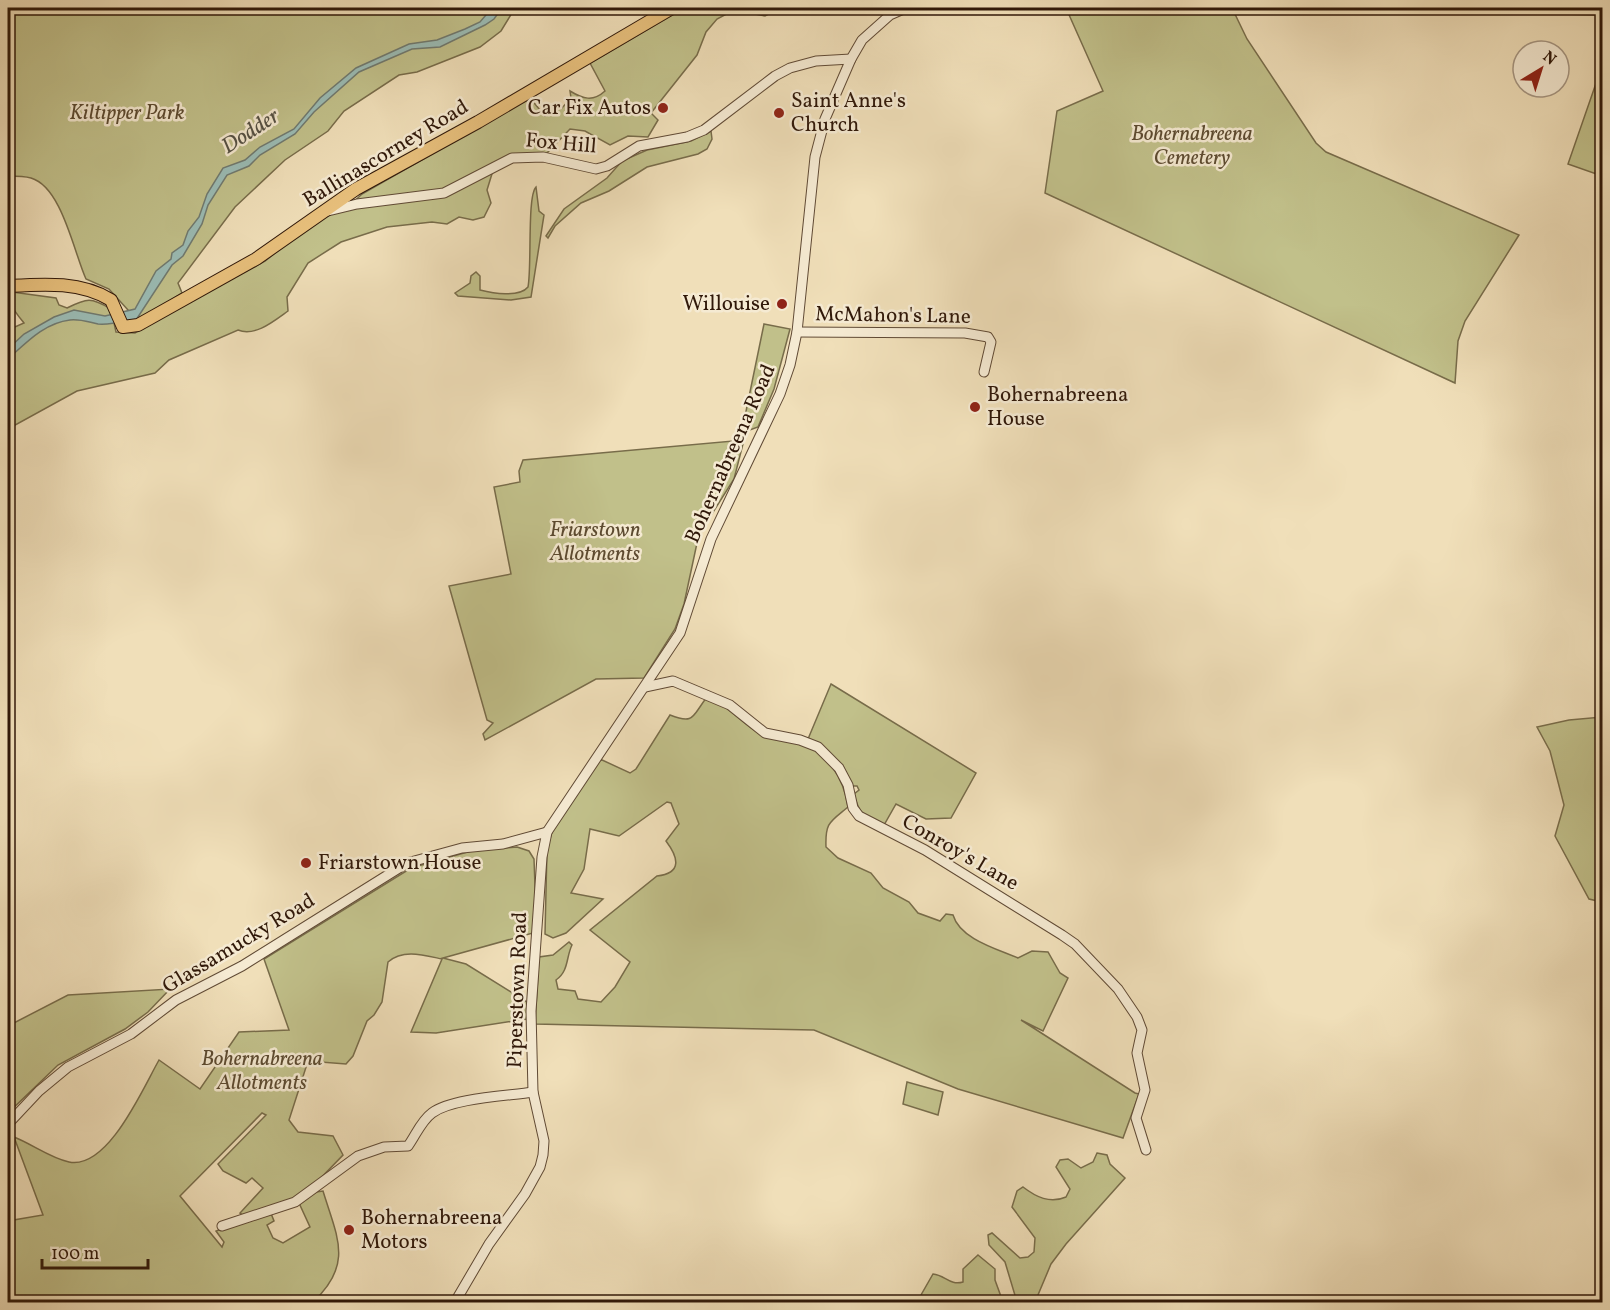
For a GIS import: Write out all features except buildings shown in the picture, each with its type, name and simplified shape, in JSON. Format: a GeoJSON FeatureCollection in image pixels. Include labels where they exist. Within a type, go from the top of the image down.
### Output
{"type":"FeatureCollection","features":[{"type":"Feature","properties":{"kind":"main road","name":"Ballinascorney Road"},"geometry":{"type":"LineString","coordinates":[[8,286],[70,285],[84,288],[111,300],[120,323],[129,328],[138,325],[256,260],[356,189],[477,122],[672,8]]}},
{"type":"Feature","properties":{"kind":"street","name":"Bohernabreena Road"},"geometry":{"type":"LineString","coordinates":[[547,832],[680,633],[711,539],[786,380],[797,332],[816,153],[825,119],[851,59],[869,33],[890,15],[906,8]]}},
{"type":"Feature","properties":{"kind":"street","name":"Fox Hill"},"geometry":{"type":"LineString","coordinates":[[321,213],[357,204],[444,193],[512,158],[543,157],[585,168],[602,167],[639,146],[687,137],[704,130],[775,76],[790,68],[816,61],[851,59]]}},
{"type":"Feature","properties":{"kind":"street","name":"McMahon's Lane"},"geometry":{"type":"LineString","coordinates":[[797,332],[946,332],[980,335],[988,337],[991,342],[984,372]]}},
{"type":"Feature","properties":{"kind":"street","name":"Conroy's Lane"},"geometry":{"type":"LineString","coordinates":[[645,687],[664,680],[674,681],[730,705],[765,733],[800,740],[818,747],[839,768],[848,784],[852,808],[859,816],[924,850],[1075,944],[1118,989],[1140,1024],[1142,1033],[1137,1053],[1145,1090],[1136,1118],[1146,1150]]}},
{"type":"Feature","properties":{"kind":"street","name":"Piperstown Road"},"geometry":{"type":"LineString","coordinates":[[454,1302],[489,1244],[525,1194],[540,1167],[544,1142],[533,1092],[531,1011],[540,911],[542,857],[547,832]]}},
{"type":"Feature","properties":{"kind":"street","name":"Glassamucky Road"},"geometry":{"type":"LineString","coordinates":[[8,1124],[39,1091],[68,1067],[131,1034],[176,1000],[242,966],[407,863],[462,848],[503,844],[547,832]]}},
{"type":"Feature","properties":{"kind":"street"},"geometry":{"type":"LineString","coordinates":[[222,1227],[295,1202],[358,1156],[384,1147],[408,1146],[425,1119],[440,1108],[474,1100],[533,1092]]}},
{"type":"Feature","properties":{"kind":"green space","name":"Kiltipper Park"},"geometry":{"type":"Polygon","coordinates":[[[8,8],[515,8],[501,31],[480,47],[417,72],[399,75],[344,111],[328,131],[285,160],[235,207],[178,283],[182,293],[138,321],[109,289],[86,279],[66,222],[51,194],[42,184],[31,178],[8,176],[8,8]]]}},
{"type":"Feature","properties":{"kind":"green space"},"geometry":{"type":"Polygon","coordinates":[[[684,8],[780,8],[765,16],[734,10],[717,19],[706,32],[697,55],[651,113],[658,120],[648,137],[628,136],[610,145],[585,131],[570,129],[547,153],[495,164],[487,190],[491,203],[484,217],[473,220],[459,217],[447,224],[432,222],[387,227],[341,242],[308,263],[287,297],[288,311],[264,327],[244,332],[238,330],[169,360],[155,373],[77,391],[8,429],[8,330],[24,323],[12,305],[12,292],[56,298],[59,305],[67,308],[89,300],[98,302],[111,309],[116,332],[135,333],[170,311],[265,261],[324,217],[348,207],[362,194],[530,98],[545,116],[562,108],[571,98],[570,91],[579,96],[596,97],[605,91],[590,63],[684,8]]]}},
{"type":"Feature","properties":{"kind":"green space","name":"Bohernabreena Cemetery"},"geometry":{"type":"Polygon","coordinates":[[[1066,8],[1232,8],[1247,39],[1316,143],[1326,152],[1519,235],[1465,321],[1458,341],[1455,383],[1045,193],[1057,111],[1103,91],[1066,8]]]}},
{"type":"Feature","properties":{"kind":"green space"},"geometry":{"type":"Polygon","coordinates":[[[1470,8],[1602,8],[1602,15],[1470,12],[1470,8]]]}},
{"type":"Feature","properties":{"kind":"green space"},"geometry":{"type":"Polygon","coordinates":[[[1602,66],[1602,176],[1568,164],[1602,66]]]}},
{"type":"Feature","properties":{"kind":"green space"},"geometry":{"type":"Polygon","coordinates":[[[711,131],[712,139],[707,149],[698,154],[647,167],[609,191],[581,203],[555,226],[548,238],[546,236],[564,209],[607,178],[622,161],[647,150],[691,141],[711,131]]]}},
{"type":"Feature","properties":{"kind":"green space"},"geometry":{"type":"Polygon","coordinates":[[[536,187],[539,211],[544,215],[531,297],[511,300],[458,296],[455,293],[470,283],[471,276],[476,272],[480,276],[480,290],[512,294],[528,287],[532,203],[536,187]]]}},
{"type":"Feature","properties":{"kind":"green space"},"geometry":{"type":"Polygon","coordinates":[[[764,324],[790,329],[774,389],[758,427],[747,431],[744,421],[764,324]]]}},
{"type":"Feature","properties":{"kind":"green space","name":"Friarstown Allotments"},"geometry":{"type":"Polygon","coordinates":[[[744,440],[734,479],[703,528],[697,543],[684,604],[675,629],[644,678],[596,679],[485,740],[483,734],[493,723],[487,720],[449,586],[511,574],[494,487],[520,482],[519,471],[523,460],[744,440]]]}},
{"type":"Feature","properties":{"kind":"green space"},"geometry":{"type":"Polygon","coordinates":[[[831,684],[976,773],[951,818],[926,819],[896,804],[884,825],[872,820],[861,811],[854,794],[859,790],[857,786],[852,786],[808,739],[831,684]]]}},
{"type":"Feature","properties":{"kind":"green space"},"geometry":{"type":"Polygon","coordinates":[[[707,697],[715,700],[760,734],[807,746],[817,752],[832,767],[843,786],[848,807],[830,823],[826,832],[826,847],[838,858],[871,873],[883,888],[909,902],[918,913],[940,921],[946,914],[953,915],[963,931],[990,947],[1018,958],[1032,951],[1048,952],[1060,973],[1068,978],[1043,1031],[1021,1020],[1139,1094],[1123,1138],[958,1089],[814,1030],[535,1024],[539,957],[553,955],[569,942],[572,945],[565,968],[556,980],[558,989],[575,991],[578,999],[601,1002],[615,987],[630,962],[590,930],[657,876],[671,872],[676,863],[666,841],[679,824],[671,803],[667,802],[619,836],[590,829],[584,869],[571,893],[603,899],[566,933],[553,938],[545,934],[547,849],[552,832],[600,759],[630,773],[636,769],[670,715],[689,719],[707,697]]]}},
{"type":"Feature","properties":{"kind":"green space"},"geometry":{"type":"Polygon","coordinates":[[[1602,717],[1602,902],[1589,899],[1555,836],[1564,805],[1550,751],[1537,727],[1569,720],[1602,717]]]}},
{"type":"Feature","properties":{"kind":"green space","name":"Bohernabreena Allotments"},"geometry":{"type":"Polygon","coordinates":[[[517,847],[529,851],[534,859],[536,913],[533,933],[443,958],[466,964],[527,1002],[527,1019],[436,1033],[411,1032],[442,959],[414,954],[394,958],[388,962],[382,1002],[367,1021],[353,1056],[346,1064],[308,1061],[289,1120],[298,1132],[333,1136],[343,1155],[313,1186],[293,1199],[243,1215],[240,1213],[263,1188],[252,1178],[246,1183],[223,1171],[218,1164],[266,1115],[262,1113],[180,1196],[222,1247],[224,1242],[216,1231],[270,1211],[274,1221],[267,1225],[273,1238],[283,1243],[310,1227],[299,1203],[316,1192],[323,1191],[337,1236],[338,1262],[334,1275],[326,1288],[313,1302],[241,1302],[232,1297],[227,1302],[8,1302],[8,1221],[43,1215],[14,1137],[69,1162],[83,1161],[97,1153],[123,1124],[159,1060],[200,1089],[239,1032],[289,1030],[264,959],[411,868],[471,851],[517,847]]]}},
{"type":"Feature","properties":{"kind":"green space"},"geometry":{"type":"Polygon","coordinates":[[[170,989],[148,1012],[125,1029],[58,1065],[8,1113],[8,1026],[68,995],[170,989]]]}},
{"type":"Feature","properties":{"kind":"green space"},"geometry":{"type":"Polygon","coordinates":[[[907,1082],[943,1092],[938,1115],[903,1104],[907,1082]]]}},
{"type":"Feature","properties":{"kind":"green space"},"geometry":{"type":"Polygon","coordinates":[[[1097,1153],[1107,1155],[1110,1164],[1125,1178],[1051,1264],[1035,1302],[1017,1302],[1005,1262],[989,1245],[988,1235],[992,1233],[1020,1258],[1028,1257],[1034,1252],[1035,1238],[1012,1207],[1017,1191],[1023,1187],[1049,1200],[1066,1197],[1070,1189],[1056,1167],[1060,1160],[1068,1159],[1081,1168],[1093,1162],[1097,1153]]]}},
{"type":"Feature","properties":{"kind":"green space"},"geometry":{"type":"Polygon","coordinates":[[[978,1255],[995,1269],[995,1280],[1003,1302],[917,1302],[933,1274],[955,1283],[963,1282],[963,1269],[978,1255]]]}},
{"type":"Feature","properties":{"kind":"water"},"geometry":{"type":"Polygon","coordinates":[[[492,8],[502,8],[494,19],[440,47],[412,49],[359,72],[314,112],[295,134],[260,155],[249,166],[227,175],[208,205],[202,224],[183,256],[172,265],[136,320],[103,324],[78,320],[61,322],[44,329],[8,359],[8,349],[24,334],[54,317],[74,310],[105,316],[135,309],[156,271],[171,259],[172,253],[183,245],[188,231],[199,217],[207,194],[223,168],[245,160],[260,147],[294,129],[320,98],[356,68],[409,44],[437,40],[465,29],[480,22],[492,8]]]}},
{"type":"Feature","properties":{"kind":"place","name":"Car Fix Autos"},"geometry":{"type":"Point","coordinates":[663,108]}},
{"type":"Feature","properties":{"kind":"place","name":"Saint Anne's Church"},"geometry":{"type":"Point","coordinates":[779,113]}},
{"type":"Feature","properties":{"kind":"place","name":"Willouise"},"geometry":{"type":"Point","coordinates":[782,304]}},
{"type":"Feature","properties":{"kind":"place","name":"Bohernabreena House"},"geometry":{"type":"Point","coordinates":[975,407]}},
{"type":"Feature","properties":{"kind":"place","name":"Friarstown House"},"geometry":{"type":"Point","coordinates":[306,863]}},
{"type":"Feature","properties":{"kind":"place","name":"Bohernabreena Motors"},"geometry":{"type":"Point","coordinates":[349,1230]}},
{"type":"Feature","properties":{"kind":"water label","name":"Dodder"},"geometry":{"type":"Point","coordinates":[251,132]}}]}
